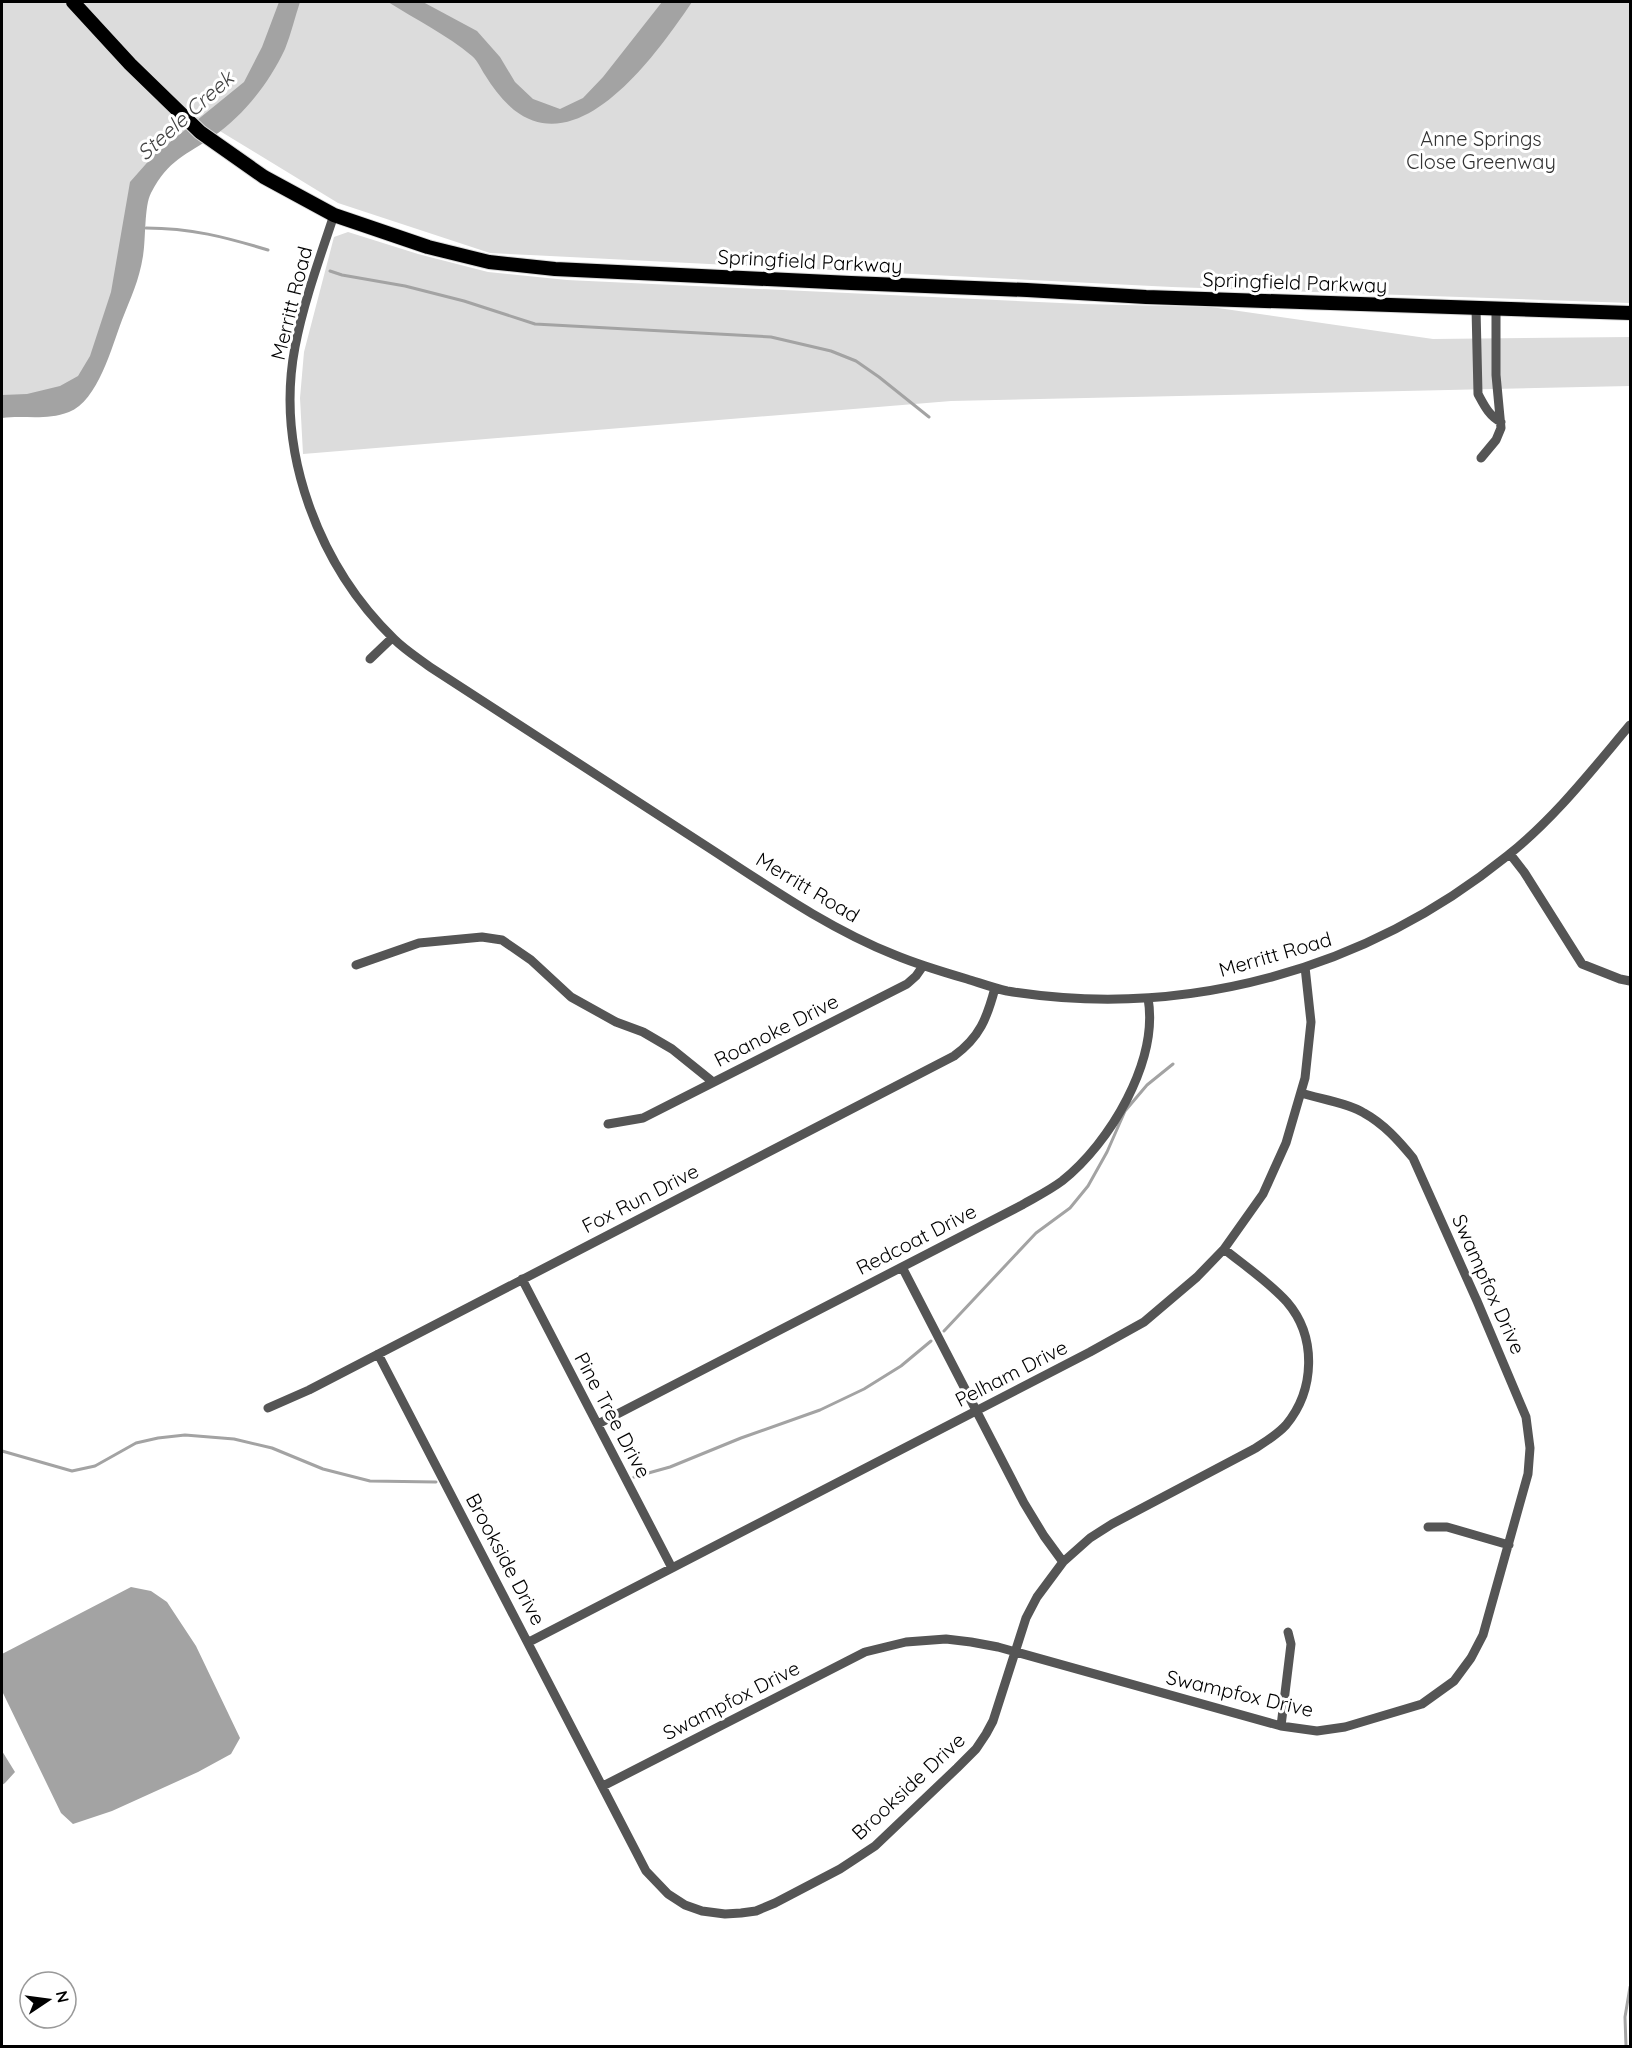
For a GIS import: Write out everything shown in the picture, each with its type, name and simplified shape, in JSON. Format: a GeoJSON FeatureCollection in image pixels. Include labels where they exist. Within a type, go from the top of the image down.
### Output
{"type":"FeatureCollection","features":[{"type":"Feature","properties":{"kind":"main road","name":"Springfield Parkway"},"geometry":{"type":"LineString","coordinates":[[73,2],[165,99],[200,132],[264,177],[334,215],[428,247],[489,262],[555,268],[1135,296],[1630,313]]}},
{"type":"Feature","properties":{"kind":"street","name":"Merritt Road"},"geometry":{"type":"LineString","coordinates":[[334,215],[295,347],[290,391],[294,442],[303,489],[330,556],[364,606],[392,638],[430,667],[799,906],[892,954],[923,966],[1005,990],[1093,1000],[1182,996],[1230,987],[1305,968],[1378,939],[1420,916],[1482,875],[1510,854],[1543,824],[1630,725]]}},
{"type":"Feature","properties":{"kind":"street"},"geometry":{"type":"LineString","coordinates":[[1476,308],[1478,393],[1494,419],[1501,422]]}},
{"type":"Feature","properties":{"kind":"street"},"geometry":{"type":"LineString","coordinates":[[1481,458],[1496,440],[1501,428],[1496,375],[1496,308]]}},
{"type":"Feature","properties":{"kind":"street"},"geometry":{"type":"LineString","coordinates":[[370,659],[392,638]]}},
{"type":"Feature","properties":{"kind":"street"},"geometry":{"type":"LineString","coordinates":[[1510,854],[1524,872],[1582,964],[1620,980],[1630,981]]}},
{"type":"Feature","properties":{"kind":"street","name":"Roanoke Drive"},"geometry":{"type":"LineString","coordinates":[[356,964],[419,943],[482,937],[502,940],[531,960],[571,997],[616,1022],[643,1032],[672,1049],[713,1082],[907,984],[923,966]]}},
{"type":"Feature","properties":{"kind":"street","name":"Pelham Drive"},"geometry":{"type":"LineString","coordinates":[[529,1642],[1090,1352],[1144,1322],[1197,1277],[1224,1249],[1263,1194],[1286,1143],[1305,1078],[1311,1022],[1305,968]]}},
{"type":"Feature","properties":{"kind":"street","name":"Fox Run Drive"},"geometry":{"type":"LineString","coordinates":[[268,1408],[309,1390],[954,1056],[967,1047],[976,1036],[983,1024],[995,987]]}},
{"type":"Feature","properties":{"kind":"street","name":"Redcoat Drive"},"geometry":{"type":"LineString","coordinates":[[598,1424],[1044,1193],[1063,1180],[1094,1150],[1116,1121],[1139,1069],[1149,1023],[1148,998]]}},
{"type":"Feature","properties":{"kind":"street"},"geometry":{"type":"LineString","coordinates":[[608,1124],[643,1118],[713,1082]]}},
{"type":"Feature","properties":{"kind":"street","name":"Swampfox Drive"},"geometry":{"type":"LineString","coordinates":[[603,1786],[866,1652],[906,1642],[946,1639],[971,1642],[1281,1726],[1317,1731],[1345,1727],[1422,1704],[1454,1681],[1472,1658],[1483,1635],[1509,1545],[1528,1474],[1530,1448],[1526,1418],[1477,1300],[1413,1158],[1398,1140],[1362,1111],[1301,1093]]}},
{"type":"Feature","properties":{"kind":"street","name":"Brookside Drive"},"geometry":{"type":"LineString","coordinates":[[378,1354],[646,1871],[668,1894],[685,1905],[702,1911],[724,1914],[756,1911],[840,1869],[875,1846],[976,1749],[990,1727],[1026,1618],[1037,1597],[1063,1562],[1090,1538],[1112,1524],[1254,1449],[1286,1426],[1304,1393],[1309,1356],[1306,1337],[1298,1318],[1274,1289],[1224,1249]]}},
{"type":"Feature","properties":{"kind":"street"},"geometry":{"type":"LineString","coordinates":[[902,1267],[1024,1503],[1063,1562]]}},
{"type":"Feature","properties":{"kind":"street","name":"Pine Tree Drive"},"geometry":{"type":"LineString","coordinates":[[522,1279],[672,1568]]}},
{"type":"Feature","properties":{"kind":"street"},"geometry":{"type":"LineString","coordinates":[[1428,1527],[1447,1527],[1509,1545]]}},
{"type":"Feature","properties":{"kind":"street"},"geometry":{"type":"LineString","coordinates":[[1281,1726],[1291,1644],[1288,1632]]}},
{"type":"Feature","properties":{"kind":"green space","name":"Anne Springs Close Greenway"},"geometry":{"type":"Polygon","coordinates":[[[2,2],[1630,2],[1630,303],[1172,287],[490,253],[338,203],[210,125],[169,155],[135,220],[83,386],[2,406],[2,2]]]}},
{"type":"Feature","properties":{"kind":"green space"},"geometry":{"type":"Polygon","coordinates":[[[348,232],[418,254],[488,272],[567,280],[1083,304],[1211,307],[1433,339],[1630,337],[1630,386],[951,401],[303,454],[300,398],[304,352],[334,237],[348,232]]]}},
{"type":"Feature","properties":{"kind":"shaded area"},"geometry":{"type":"Polygon","coordinates":[[[279,2],[300,2],[285,49],[263,86],[225,128],[171,165],[151,193],[147,206],[143,256],[137,281],[96,385],[79,406],[69,412],[43,417],[2,418],[2,395],[27,394],[60,386],[78,376],[90,356],[111,292],[130,182],[153,156],[244,82],[262,47],[279,2]]]}},
{"type":"Feature","properties":{"kind":"shaded area"},"geometry":{"type":"Polygon","coordinates":[[[388,2],[423,2],[477,31],[500,57],[515,82],[533,99],[560,109],[583,98],[603,77],[662,2],[692,2],[640,71],[616,94],[592,112],[566,122],[540,123],[514,110],[488,80],[478,63],[462,48],[388,2]]]}},
{"type":"Feature","properties":{"kind":"shaded area"},"geometry":{"type":"Polygon","coordinates":[[[131,1587],[151,1591],[167,1602],[196,1646],[240,1738],[231,1754],[198,1772],[112,1811],[73,1824],[61,1813],[2,1691],[2,1654],[131,1587]]]}},
{"type":"Feature","properties":{"kind":"shaded area"},"geometry":{"type":"Polygon","coordinates":[[[2,1751],[15,1772],[2,1785],[2,1751]]]}},
{"type":"Feature","properties":{"kind":"waterway"},"geometry":{"type":"LineString","coordinates":[[146,228],[208,234],[268,250]]}},
{"type":"Feature","properties":{"kind":"waterway"},"geometry":{"type":"LineString","coordinates":[[330,271],[464,301],[535,324],[771,337],[831,351],[856,361],[929,417]]}},
{"type":"Feature","properties":{"kind":"waterway"},"geometry":{"type":"LineString","coordinates":[[944,1331],[1036,1233],[1070,1208],[1088,1186],[1107,1152],[1125,1111],[1147,1085],[1173,1064]]}},
{"type":"Feature","properties":{"kind":"waterway"},"geometry":{"type":"LineString","coordinates":[[634,1477],[670,1467],[741,1438],[820,1410],[864,1389],[901,1366],[931,1341]]}},
{"type":"Feature","properties":{"kind":"waterway"},"geometry":{"type":"LineString","coordinates":[[2,1451],[72,1471],[95,1466],[136,1443],[185,1435],[234,1439],[272,1448],[323,1469],[370,1481],[436,1482]]}},
{"type":"Feature","properties":{"kind":"waterway"},"geometry":{"type":"LineString","coordinates":[[1626,2046],[1625,2017],[1630,1987]]}},
{"type":"Feature","properties":{"kind":"water label","name":"Steele Creek"},"geometry":{"type":"Point","coordinates":[185,115]}}]}
